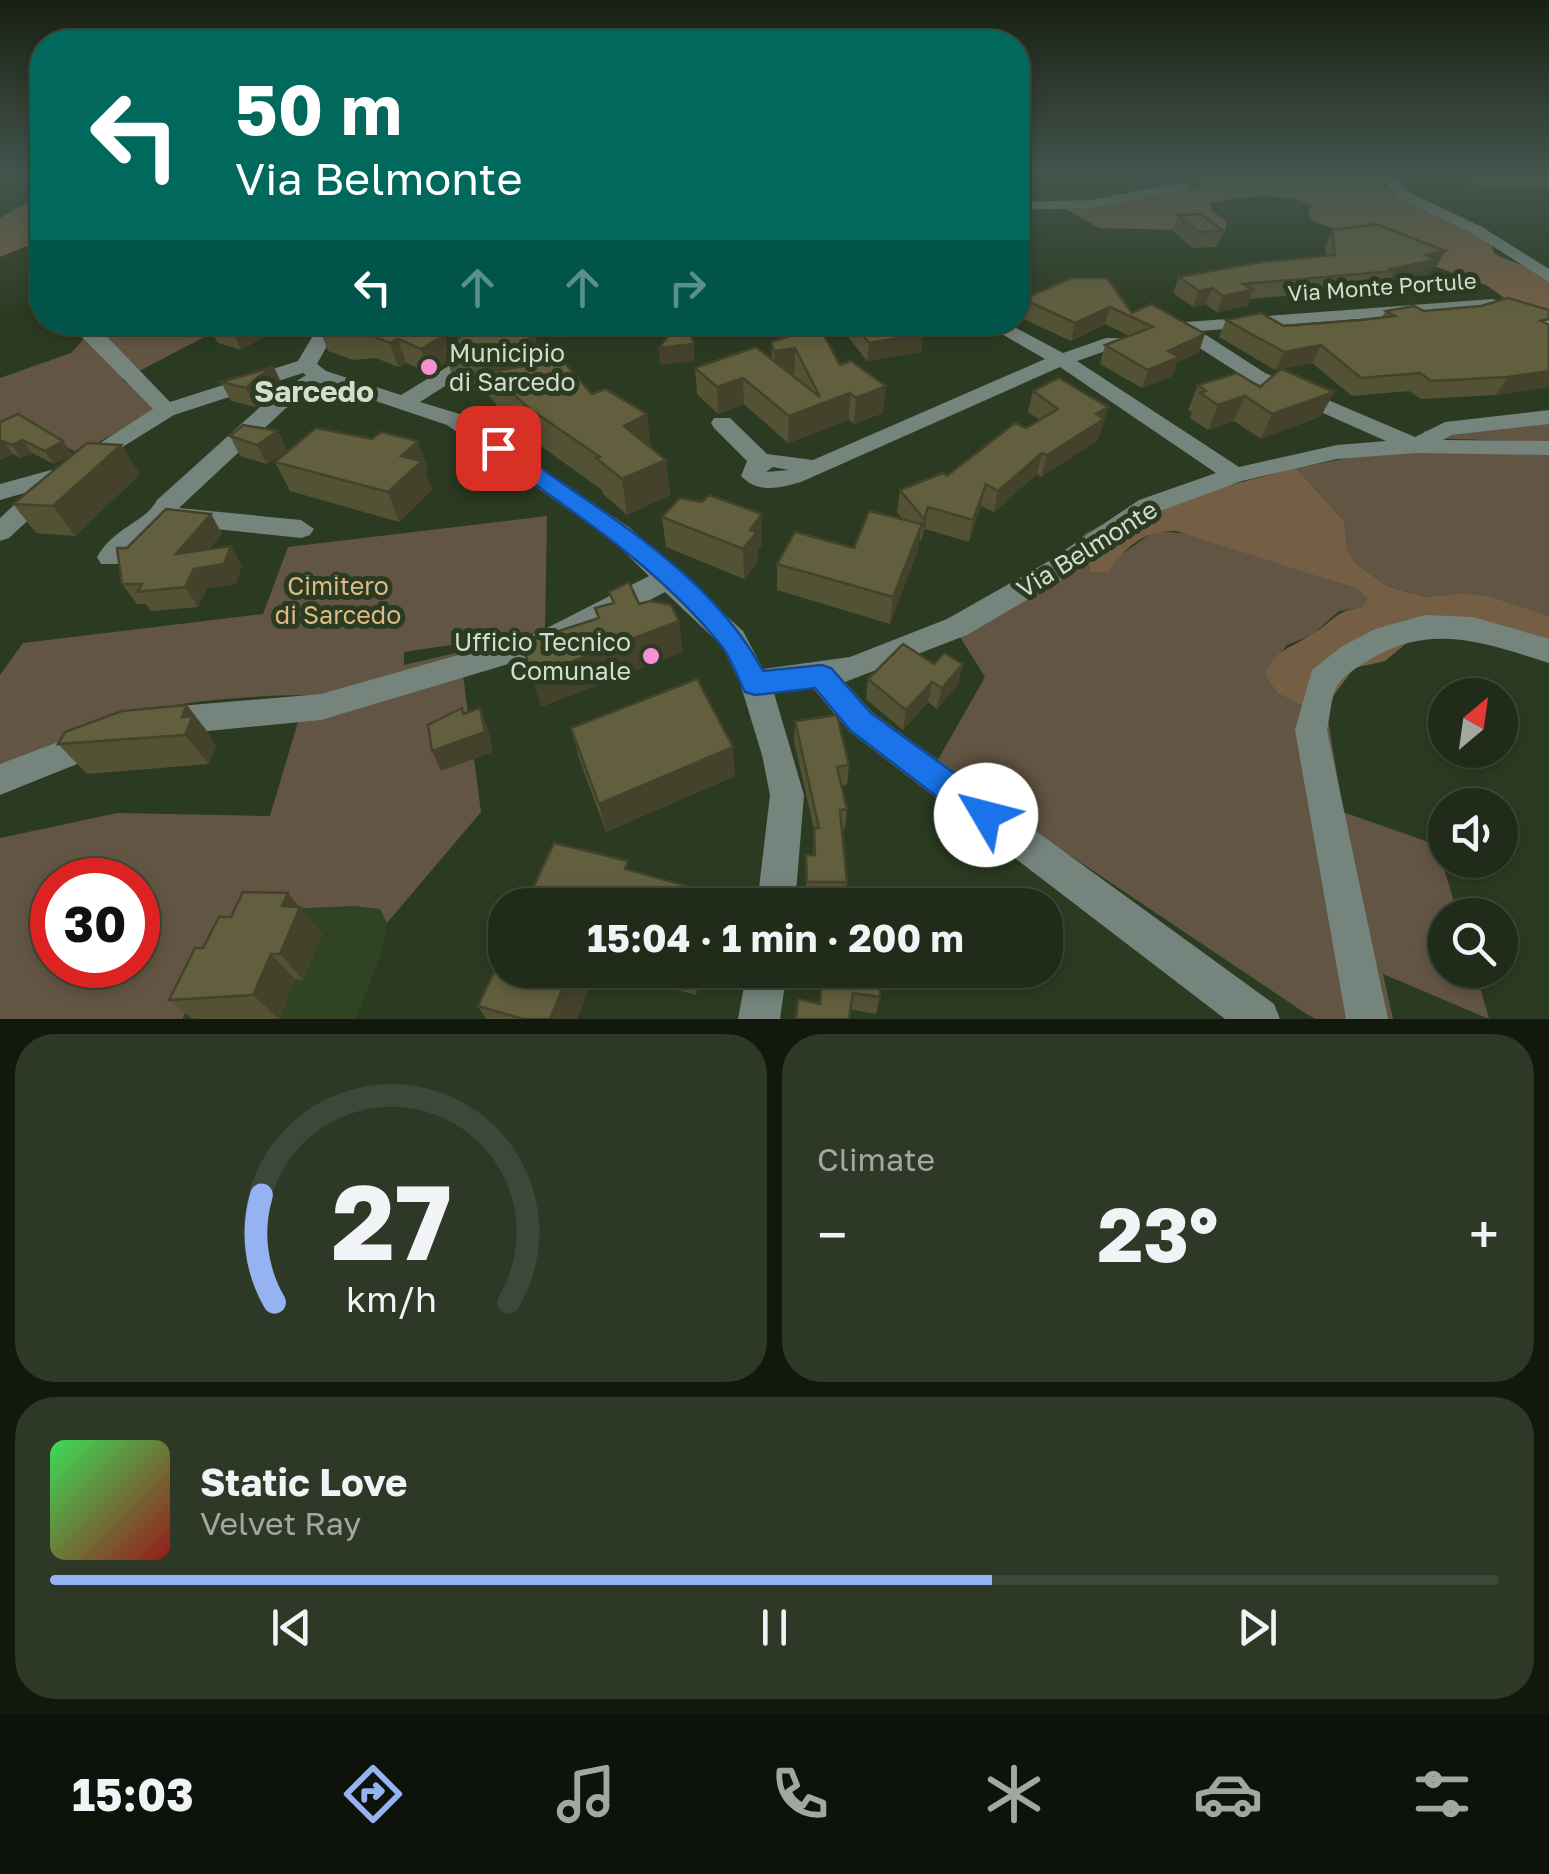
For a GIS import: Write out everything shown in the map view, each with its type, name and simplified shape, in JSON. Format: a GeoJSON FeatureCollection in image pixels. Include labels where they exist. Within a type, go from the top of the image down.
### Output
{"type":"FeatureCollection","features":[{"type":"Feature","properties":{"kind":"street"},"geometry":{"type":"LineString","coordinates":[[1461,223],[1549,278]]}},
{"type":"Feature","properties":{"kind":"street","name":"Via Monte Portule"},"geometry":{"type":"LineString","coordinates":[[1416,446],[1258,377],[1180,327],[1492,304],[1549,320]]}},
{"type":"Feature","properties":{"kind":"street"},"geometry":{"type":"LineString","coordinates":[[87,335],[121,363],[166,410]]}},
{"type":"Feature","properties":{"kind":"street"},"geometry":{"type":"LineString","coordinates":[[164,514],[166,506],[312,370],[331,335]]}},
{"type":"Feature","properties":{"kind":"street"},"geometry":{"type":"LineString","coordinates":[[1015,335],[1062,360],[1234,474]]}},
{"type":"Feature","properties":{"kind":"street"},"geometry":{"type":"LineString","coordinates":[[722,423],[760,461],[814,467],[1062,360],[1113,342]]}},
{"type":"Feature","properties":{"kind":"street"},"geometry":{"type":"LineString","coordinates":[[406,402],[493,346]]}},
{"type":"Feature","properties":{"kind":"street"},"geometry":{"type":"LineString","coordinates":[[0,532],[65,474],[166,410],[312,370],[455,420],[621,534],[670,576],[733,640],[755,684],[779,755],[787,795],[778,888]]}},
{"type":"Feature","properties":{"kind":"street"},"geometry":{"type":"LineString","coordinates":[[1416,446],[1445,429],[1549,417]]}},
{"type":"Feature","properties":{"kind":"street","name":"Via Belmonte"},"geometry":{"type":"LineString","coordinates":[[755,684],[853,669],[957,627],[1054,571],[1148,506],[1234,474],[1337,452],[1416,446],[1549,448]]}},
{"type":"Feature","properties":{"kind":"street"},"geometry":{"type":"LineString","coordinates":[[0,492],[65,474]]}},
{"type":"Feature","properties":{"kind":"street"},"geometry":{"type":"LineString","coordinates":[[110,557],[123,540],[164,514],[301,529]]}},
{"type":"Feature","properties":{"kind":"street"},"geometry":{"type":"LineString","coordinates":[[0,780],[136,727],[321,708],[548,641],[670,576]]}},
{"type":"Feature","properties":{"kind":"street"},"geometry":{"type":"LineString","coordinates":[[1367,1019],[1311,730],[1322,679],[1352,655],[1385,637],[1426,626],[1472,628],[1549,651]]}},
{"type":"Feature","properties":{"kind":"street"},"geometry":{"type":"LineString","coordinates":[[822,676],[861,722],[1260,1019]]}},
{"type":"Feature","properties":{"kind":"street"},"geometry":{"type":"LineString","coordinates":[[758,1019],[764,988]]}},
{"type":"Feature","properties":{"kind":"shaded area"},"geometry":{"type":"Polygon","coordinates":[[[0,223],[30,223],[30,245],[0,257],[0,223]]]}},
{"type":"Feature","properties":{"kind":"shaded area"},"geometry":{"type":"Polygon","coordinates":[[[1089,223],[1227,223],[1225,231],[1099,228],[1089,223]]]}},
{"type":"Feature","properties":{"kind":"shaded area"},"geometry":{"type":"Polygon","coordinates":[[[1317,223],[1452,223],[1491,242],[1494,253],[1549,279],[1549,321],[1519,309],[1488,286],[1317,223]]]}},
{"type":"Feature","properties":{"kind":"shaded area"},"geometry":{"type":"Polygon","coordinates":[[[1296,468],[1344,521],[1347,549],[1356,564],[1387,586],[1425,597],[1464,593],[1491,597],[1549,616],[1549,653],[1458,629],[1409,641],[1385,661],[1354,668],[1328,703],[1328,719],[1277,693],[1265,675],[1285,649],[1341,613],[1363,607],[1368,598],[1355,588],[1176,531],[1145,537],[1121,555],[1108,572],[1090,572],[1085,534],[1127,512],[1296,468]]]}},
{"type":"Feature","properties":{"kind":"shaded area"},"geometry":{"type":"Polygon","coordinates":[[[352,906],[380,909],[387,923],[380,956],[356,1019],[182,1019],[241,911],[352,906]]]}},
{"type":"Feature","properties":{"kind":"green space"},"geometry":{"type":"Polygon","coordinates":[[[87,335],[208,335],[122,380],[166,406],[78,453],[27,426],[0,438],[0,378],[71,353],[87,335]]]}},
{"type":"Feature","properties":{"kind":"green space"},"geometry":{"type":"Polygon","coordinates":[[[1549,420],[1549,442],[1422,438],[1424,431],[1549,420]]]}},
{"type":"Feature","properties":{"kind":"green space"},"geometry":{"type":"Polygon","coordinates":[[[1390,450],[1549,451],[1549,616],[1464,593],[1425,597],[1387,586],[1356,564],[1347,549],[1344,521],[1296,468],[1390,450]]]}},
{"type":"Feature","properties":{"kind":"green space","name":"Cimitero di Sarcedo"},"geometry":{"type":"Polygon","coordinates":[[[547,516],[545,631],[404,652],[404,665],[460,652],[481,812],[387,923],[380,909],[352,906],[241,911],[182,1019],[0,1019],[0,838],[117,813],[270,816],[306,695],[234,698],[138,713],[0,764],[0,675],[23,643],[263,614],[288,547],[547,516]]]}},
{"type":"Feature","properties":{"kind":"green space"},"geometry":{"type":"Polygon","coordinates":[[[1156,531],[1191,534],[1355,588],[1369,598],[1364,607],[1339,611],[1312,635],[1287,645],[1265,675],[1277,693],[1328,719],[1343,812],[1428,842],[1428,878],[1447,878],[1453,898],[1428,898],[1428,988],[1480,988],[1489,1019],[1383,974],[1393,1019],[1316,1019],[935,765],[985,677],[955,629],[1015,597],[1085,534],[1090,572],[1156,531]]]}},
{"type":"Feature","properties":{"kind":"building"},"geometry":{"type":"Polygon","coordinates":[[[1187,223],[1212,223],[1223,231],[1199,232],[1187,223]]]}},
{"type":"Feature","properties":{"kind":"building"},"geometry":{"type":"Polygon","coordinates":[[[1376,224],[1445,251],[1426,255],[1436,260],[1390,269],[1394,271],[1243,284],[1253,290],[1223,296],[1212,288],[1199,291],[1179,277],[1261,262],[1335,255],[1332,230],[1376,224]]]}},
{"type":"Feature","properties":{"kind":"building"},"geometry":{"type":"Polygon","coordinates":[[[1071,278],[1107,278],[1132,313],[1151,304],[1205,334],[1168,351],[1179,357],[1148,370],[1105,345],[1153,327],[1110,307],[1075,323],[1030,302],[1030,296],[1071,278]]]}},
{"type":"Feature","properties":{"kind":"building"},"geometry":{"type":"Polygon","coordinates":[[[1508,298],[1549,310],[1549,319],[1541,321],[1549,325],[1549,371],[1431,381],[1420,373],[1361,378],[1321,345],[1284,352],[1226,320],[1261,313],[1284,326],[1361,320],[1395,316],[1386,311],[1414,306],[1424,311],[1481,306],[1508,298]]]}},
{"type":"Feature","properties":{"kind":"building"},"geometry":{"type":"Polygon","coordinates":[[[370,335],[445,335],[421,349],[398,339],[390,343],[370,335]]]}},
{"type":"Feature","properties":{"kind":"building"},"geometry":{"type":"Polygon","coordinates":[[[464,335],[534,335],[487,369],[479,360],[444,347],[464,335]]]}},
{"type":"Feature","properties":{"kind":"building"},"geometry":{"type":"Polygon","coordinates":[[[669,335],[691,335],[694,344],[659,348],[669,335]]]}},
{"type":"Feature","properties":{"kind":"building"},"geometry":{"type":"Polygon","coordinates":[[[792,335],[824,335],[840,365],[851,361],[886,386],[856,398],[850,393],[789,416],[743,378],[717,387],[695,368],[756,347],[820,397],[795,348],[774,351],[771,342],[792,335]]]}},
{"type":"Feature","properties":{"kind":"building"},"geometry":{"type":"Polygon","coordinates":[[[863,335],[917,335],[869,343],[863,335]]]}},
{"type":"Feature","properties":{"kind":"building"},"geometry":{"type":"Polygon","coordinates":[[[562,360],[592,394],[605,389],[647,414],[624,426],[666,460],[622,479],[596,458],[600,457],[530,409],[488,372],[562,360]]]}},
{"type":"Feature","properties":{"kind":"building"},"geometry":{"type":"Polygon","coordinates":[[[274,367],[246,388],[221,382],[274,367]]]}},
{"type":"Feature","properties":{"kind":"building"},"geometry":{"type":"Polygon","coordinates":[[[1281,369],[1334,392],[1272,414],[1245,396],[1218,405],[1200,393],[1206,391],[1198,385],[1237,373],[1260,387],[1281,369]]]}},
{"type":"Feature","properties":{"kind":"building"},"geometry":{"type":"Polygon","coordinates":[[[1059,378],[1108,407],[1096,414],[1104,419],[1047,455],[1042,453],[998,491],[986,484],[973,520],[928,507],[924,519],[900,490],[943,473],[947,476],[1015,423],[1026,428],[1058,409],[1033,391],[1059,378]]]}},
{"type":"Feature","properties":{"kind":"building"},"geometry":{"type":"Polygon","coordinates":[[[18,414],[63,441],[45,451],[22,440],[12,445],[0,442],[0,422],[18,414]]]}},
{"type":"Feature","properties":{"kind":"building"},"geometry":{"type":"Polygon","coordinates":[[[243,425],[278,431],[257,445],[230,436],[243,425]]]}},
{"type":"Feature","properties":{"kind":"building"},"geometry":{"type":"Polygon","coordinates":[[[316,428],[372,439],[381,432],[418,441],[401,456],[422,461],[388,492],[275,462],[316,428]]]}},
{"type":"Feature","properties":{"kind":"building"},"geometry":{"type":"Polygon","coordinates":[[[87,443],[121,445],[53,506],[13,504],[87,443]]]}},
{"type":"Feature","properties":{"kind":"building"},"geometry":{"type":"Polygon","coordinates":[[[709,495],[762,514],[750,530],[757,532],[743,549],[662,517],[680,498],[702,502],[709,495]]]}},
{"type":"Feature","properties":{"kind":"building"},"geometry":{"type":"Polygon","coordinates":[[[166,509],[211,514],[176,554],[231,546],[224,564],[194,569],[185,587],[137,592],[142,584],[122,584],[117,548],[127,548],[166,509]]]}},
{"type":"Feature","properties":{"kind":"building"},"geometry":{"type":"Polygon","coordinates":[[[869,511],[922,524],[893,597],[777,564],[795,532],[854,548],[869,511]]]}},
{"type":"Feature","properties":{"kind":"building"},"geometry":{"type":"Polygon","coordinates":[[[629,582],[639,604],[651,601],[671,605],[679,621],[532,677],[522,643],[599,618],[595,608],[614,603],[609,592],[629,582]]]}},
{"type":"Feature","properties":{"kind":"building"},"geometry":{"type":"Polygon","coordinates":[[[903,644],[934,664],[944,653],[963,664],[942,688],[932,682],[906,710],[868,679],[903,644]]]}},
{"type":"Feature","properties":{"kind":"building"},"geometry":{"type":"Polygon","coordinates":[[[697,679],[733,747],[599,804],[571,728],[697,679]]]}},
{"type":"Feature","properties":{"kind":"building"},"geometry":{"type":"Polygon","coordinates":[[[187,705],[182,717],[193,716],[185,735],[58,744],[65,732],[122,711],[187,705]]]}},
{"type":"Feature","properties":{"kind":"building"},"geometry":{"type":"Polygon","coordinates":[[[462,708],[463,714],[480,708],[485,732],[432,751],[428,725],[462,708]]]}},
{"type":"Feature","properties":{"kind":"building"},"geometry":{"type":"Polygon","coordinates":[[[837,715],[849,765],[837,767],[847,809],[840,810],[847,882],[807,882],[806,855],[815,855],[814,828],[819,828],[795,721],[837,715]]]}},
{"type":"Feature","properties":{"kind":"building"},"geometry":{"type":"Polygon","coordinates":[[[554,843],[628,861],[625,869],[694,888],[533,888],[554,843]]]}},
{"type":"Feature","properties":{"kind":"building"},"geometry":{"type":"Polygon","coordinates":[[[243,892],[288,893],[282,906],[300,907],[280,954],[271,954],[253,995],[169,1000],[195,948],[203,948],[219,917],[231,917],[243,892]]]}},
{"type":"Feature","properties":{"kind":"building"},"geometry":{"type":"Polygon","coordinates":[[[488,985],[488,988],[563,988],[550,1019],[523,1019],[478,1006],[488,985]]]}},
{"type":"Feature","properties":{"kind":"building"},"geometry":{"type":"Polygon","coordinates":[[[821,988],[880,988],[880,997],[853,993],[849,1019],[796,1019],[798,999],[820,1004],[821,988]]]}},
{"type":"Feature","properties":{"kind":"place","name":"Municipio di Sarcedo"},"geometry":{"type":"Point","coordinates":[429,367]}},
{"type":"Feature","properties":{"kind":"place","name":"Ufficio Tecnico Comunale"},"geometry":{"type":"Point","coordinates":[651,656]}},
{"type":"Feature","properties":{"kind":"district","name":"Sarcedo"},"geometry":{"type":"Point","coordinates":[314,392]}},
{"type":"Feature","properties":{"kind":"route"},"geometry":{"type":"LineString","coordinates":[[498,448],[621,534],[670,576],[733,640],[755,684],[822,676],[861,722],[986,815]]}}]}
